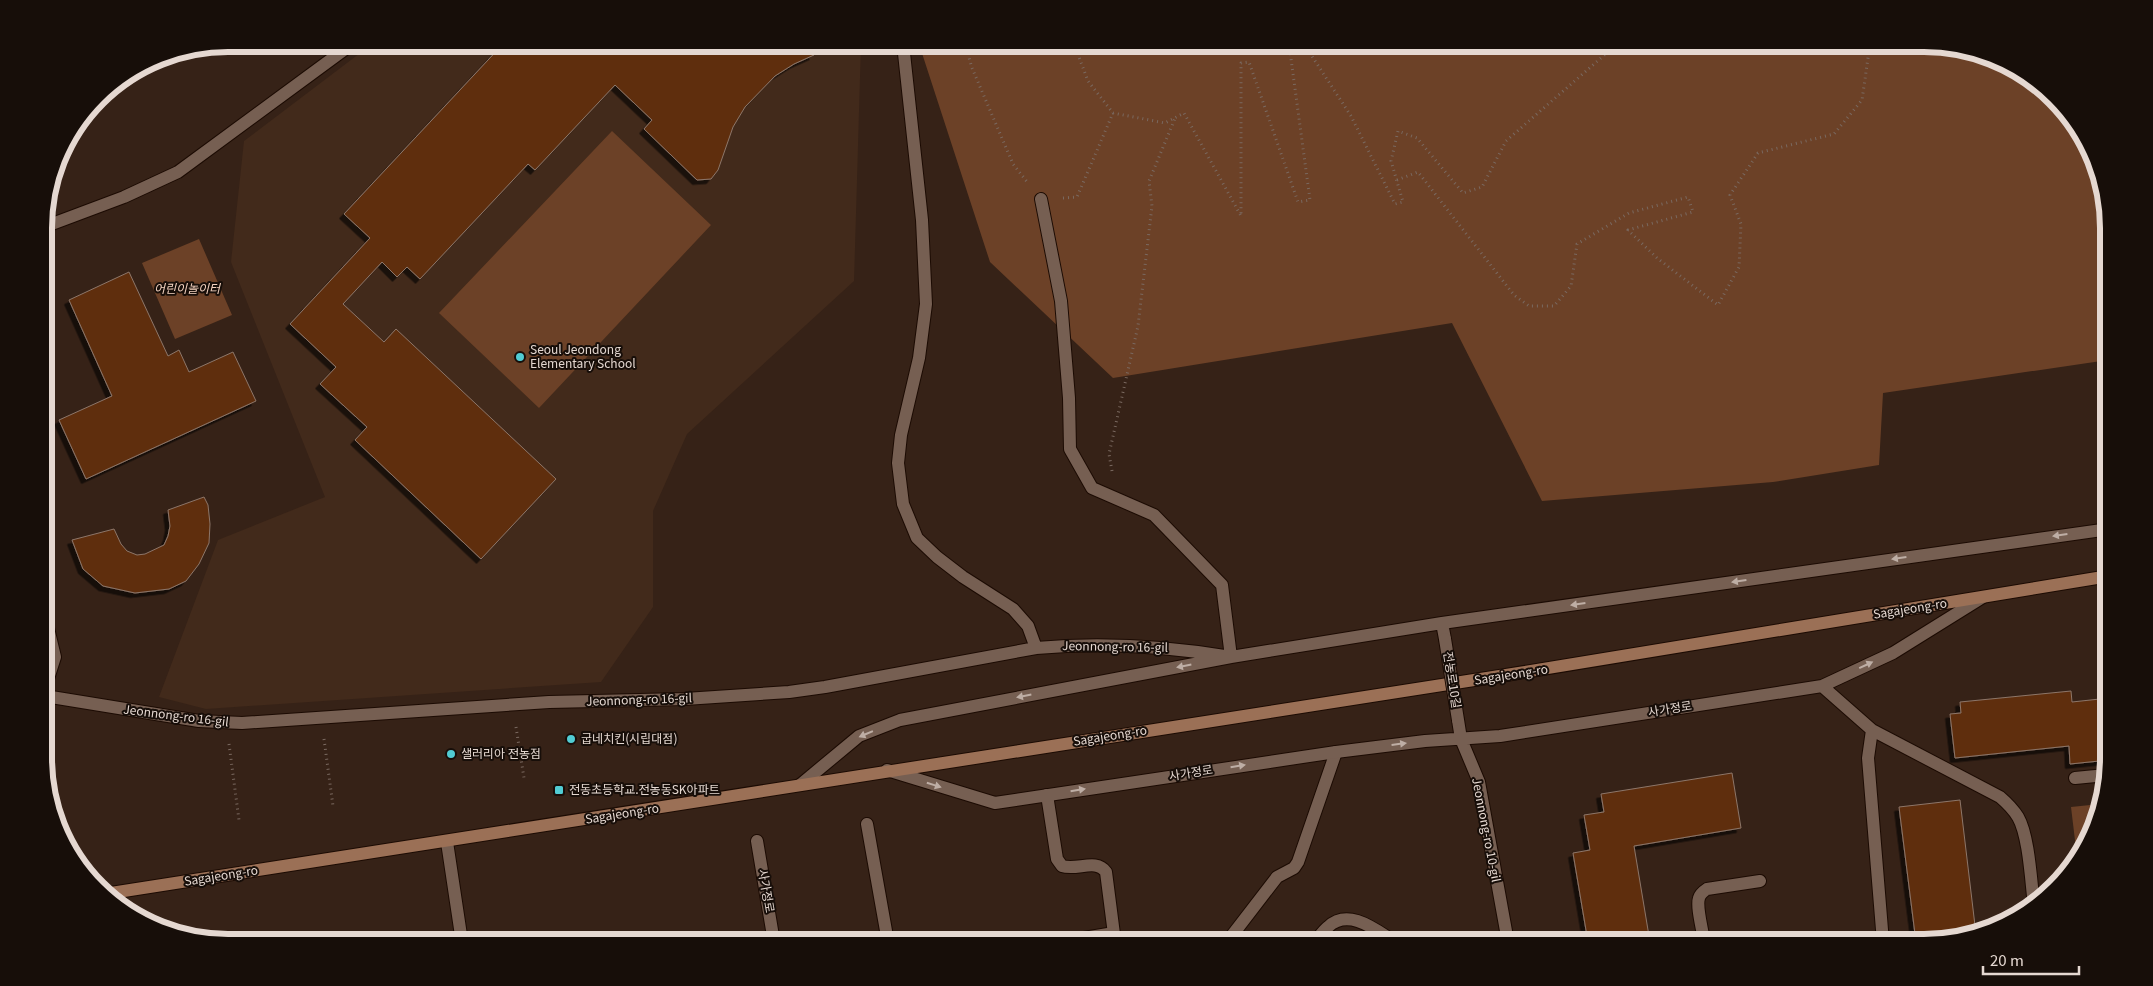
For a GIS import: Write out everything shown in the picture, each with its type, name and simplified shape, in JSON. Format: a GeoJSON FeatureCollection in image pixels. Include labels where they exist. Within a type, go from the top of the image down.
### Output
{"type":"FeatureCollection","features":[{"type":"Feature","properties":{"kind":"main road","name":"Sagajeong-ro"},"geometry":{"type":"LineString","coordinates":[[116,892],[800,786],[887,770],[1506,676],[2100,578]]}},
{"type":"Feature","properties":{"kind":"street"},"geometry":{"type":"LineString","coordinates":[[53,224],[124,196],[178,172],[340,53]]}},
{"type":"Feature","properties":{"kind":"street"},"geometry":{"type":"LineString","coordinates":[[903,53],[922,220],[926,304],[919,358],[901,435],[898,463],[903,504],[917,538],[937,558],[1013,609],[1028,626],[1036,648]]}},
{"type":"Feature","properties":{"kind":"street"},"geometry":{"type":"LineString","coordinates":[[1041,199],[1062,301],[1069,398],[1070,449],[1092,488],[1154,515],[1222,585],[1231,657]]}},
{"type":"Feature","properties":{"kind":"street"},"geometry":{"type":"LineString","coordinates":[[800,786],[859,736],[900,720],[1231,657],[1442,623],[2100,529]]}},
{"type":"Feature","properties":{"kind":"street","name":"사가정로"},"geometry":{"type":"LineString","coordinates":[[887,770],[995,803],[1336,752],[1500,736],[1822,686],[1894,653],[1983,597]]}},
{"type":"Feature","properties":{"kind":"street","name":"전농로10길"},"geometry":{"type":"LineString","coordinates":[[1442,623],[1458,720]]}},
{"type":"Feature","properties":{"kind":"street","name":"Jeonnong-ro 16-gil"},"geometry":{"type":"LineString","coordinates":[[52,697],[199,721],[242,723],[512,705],[685,699],[789,692],[1036,648],[1092,644],[1149,646],[1231,657]]}},
{"type":"Feature","properties":{"kind":"street"},"geometry":{"type":"LineString","coordinates":[[52,646],[55,657],[52,666]]}},
{"type":"Feature","properties":{"kind":"street"},"geometry":{"type":"LineString","coordinates":[[1822,686],[1872,730],[2000,797],[2019,819],[2024,834],[2033,896]]}},
{"type":"Feature","properties":{"kind":"street","name":"Jeonnong-ro 10-gil"},"geometry":{"type":"LineString","coordinates":[[1458,720],[1462,739],[1478,782],[1506,933]]}},
{"type":"Feature","properties":{"kind":"street"},"geometry":{"type":"LineString","coordinates":[[1872,730],[1868,758],[1882,933]]}},
{"type":"Feature","properties":{"kind":"street"},"geometry":{"type":"LineString","coordinates":[[1234,933],[1277,877],[1294,868],[1298,862],[1336,752]]}},
{"type":"Feature","properties":{"kind":"street"},"geometry":{"type":"LineString","coordinates":[[2075,778],[2099,776]]}},
{"type":"Feature","properties":{"kind":"street"},"geometry":{"type":"LineString","coordinates":[[1047,795],[1057,860],[1062,866],[1074,868],[1096,865],[1103,868],[1106,872],[1114,933]]}},
{"type":"Feature","properties":{"kind":"street"},"geometry":{"type":"LineString","coordinates":[[867,824],[887,934]]}},
{"type":"Feature","properties":{"kind":"street","name":"사가정로"},"geometry":{"type":"LineString","coordinates":[[757,841],[773,934]]}},
{"type":"Feature","properties":{"kind":"street"},"geometry":{"type":"LineString","coordinates":[[447,842],[461,934]]}},
{"type":"Feature","properties":{"kind":"street"},"geometry":{"type":"LineString","coordinates":[[1703,933],[1698,905],[1702,893],[1707,889],[1760,881]]}},
{"type":"Feature","properties":{"kind":"street"},"geometry":{"type":"LineString","coordinates":[[1322,933],[1328,926],[1337,921],[1350,919],[1362,922],[1381,933]]}},
{"type":"Feature","properties":{"kind":"path"},"geometry":{"type":"LineString","coordinates":[[1077,52],[1088,81],[1113,113],[1165,123],[1184,113],[1241,216],[1241,63],[1249,62],[1298,202],[1310,200],[1290,52]]}},
{"type":"Feature","properties":{"kind":"path"},"geometry":{"type":"LineString","coordinates":[[1309,52],[1351,116],[1395,204],[1403,202],[1392,161],[1398,131],[1417,138],[1463,193],[1482,187],[1506,141],[1608,52]]}},
{"type":"Feature","properties":{"kind":"path"},"geometry":{"type":"LineString","coordinates":[[1397,180],[1418,172],[1514,295],[1529,306],[1554,306],[1571,286],[1577,244],[1629,213],[1688,197],[1693,212],[1628,230],[1657,258],[1718,305],[1739,267],[1741,224],[1730,195],[1758,153],[1834,134],[1862,100],[1869,52]]}},
{"type":"Feature","properties":{"kind":"path"},"geometry":{"type":"LineString","coordinates":[[967,53],[972,68],[1013,164],[1041,199],[1077,196],[1113,113]]}},
{"type":"Feature","properties":{"kind":"path"},"geometry":{"type":"LineString","coordinates":[[1112,474],[1109,454],[1138,326],[1152,206],[1149,182],[1176,116]]}},
{"type":"Feature","properties":{"kind":"path"},"geometry":{"type":"LineString","coordinates":[[512,705],[524,778]]}},
{"type":"Feature","properties":{"kind":"path"},"geometry":{"type":"LineString","coordinates":[[323,733],[333,806]]}},
{"type":"Feature","properties":{"kind":"path"},"geometry":{"type":"LineString","coordinates":[[229,742],[239,820]]}},
{"type":"Feature","properties":{"kind":"shaded area","name":"Seoul Jeondong Elementary School"},"geometry":{"type":"Polygon","coordinates":[[[360,53],[861,53],[854,281],[687,434],[653,511],[653,607],[601,682],[206,709],[159,697],[218,540],[325,497],[231,262],[244,141],[360,53]]]}},
{"type":"Feature","properties":{"kind":"green space"},"geometry":{"type":"Polygon","coordinates":[[[922,53],[1936,53],[1959,56],[1981,62],[2022,82],[2049,104],[2064,121],[2077,141],[2091,172],[2099,206],[2100,361],[1883,393],[1879,465],[1773,482],[1542,501],[1452,323],[1113,378],[990,262],[922,53]]]}},
{"type":"Feature","properties":{"kind":"green space"},"geometry":{"type":"Polygon","coordinates":[[[612,131],[711,225],[539,408],[439,313],[612,131]]]}},
{"type":"Feature","properties":{"kind":"green space","name":"어린이놀이터"},"geometry":{"type":"Polygon","coordinates":[[[199,239],[232,315],[175,339],[142,263],[199,239]]]}},
{"type":"Feature","properties":{"kind":"green space"},"geometry":{"type":"Polygon","coordinates":[[[2094,805],[2087,825],[2076,847],[2071,807],[2094,805]]]}},
{"type":"Feature","properties":{"kind":"building"},"geometry":{"type":"Polygon","coordinates":[[[495,53],[812,53],[814,55],[794,64],[775,76],[745,107],[733,127],[718,170],[711,179],[697,180],[644,129],[652,120],[615,85],[535,170],[528,164],[420,279],[407,267],[397,277],[382,262],[343,304],[384,342],[396,329],[556,479],[481,559],[355,440],[367,427],[320,384],[336,367],[290,324],[370,238],[344,214],[495,53]]]}},
{"type":"Feature","properties":{"kind":"building"},"geometry":{"type":"Polygon","coordinates":[[[129,272],[168,356],[179,350],[189,372],[233,352],[256,401],[86,479],[59,420],[112,396],[69,300],[129,272]]]}},
{"type":"Feature","properties":{"kind":"building"},"geometry":{"type":"Polygon","coordinates":[[[204,497],[208,505],[209,543],[199,564],[186,581],[169,589],[135,593],[103,586],[83,569],[72,540],[114,529],[121,544],[127,551],[137,555],[145,554],[164,545],[170,526],[168,510],[204,497]]]}},
{"type":"Feature","properties":{"kind":"building"},"geometry":{"type":"Polygon","coordinates":[[[2071,691],[2072,702],[2100,699],[2100,761],[2070,764],[2069,746],[1955,758],[1950,714],[1961,713],[1960,702],[2071,691]]]}},
{"type":"Feature","properties":{"kind":"building"},"geometry":{"type":"Polygon","coordinates":[[[1732,773],[1741,828],[1634,846],[1649,933],[1587,933],[1573,853],[1590,850],[1584,815],[1604,812],[1601,794],[1732,773]]]}},
{"type":"Feature","properties":{"kind":"building"},"geometry":{"type":"Polygon","coordinates":[[[1960,800],[1975,926],[1947,932],[1915,933],[1899,807],[1960,800]]]}},
{"type":"Feature","properties":{"kind":"place","name":"Seoul Jeondong Elementary School"},"geometry":{"type":"Point","coordinates":[520,357]}},
{"type":"Feature","properties":{"kind":"place","name":"굽네치킨(시립대점)"},"geometry":{"type":"Point","coordinates":[571,739]}},
{"type":"Feature","properties":{"kind":"place","name":"샐러리아 전농점"},"geometry":{"type":"Point","coordinates":[451,754]}},
{"type":"Feature","properties":{"kind":"place","name":"전동초등학교.전농동SK아파트"},"geometry":{"type":"Point","coordinates":[559,790]}}]}
